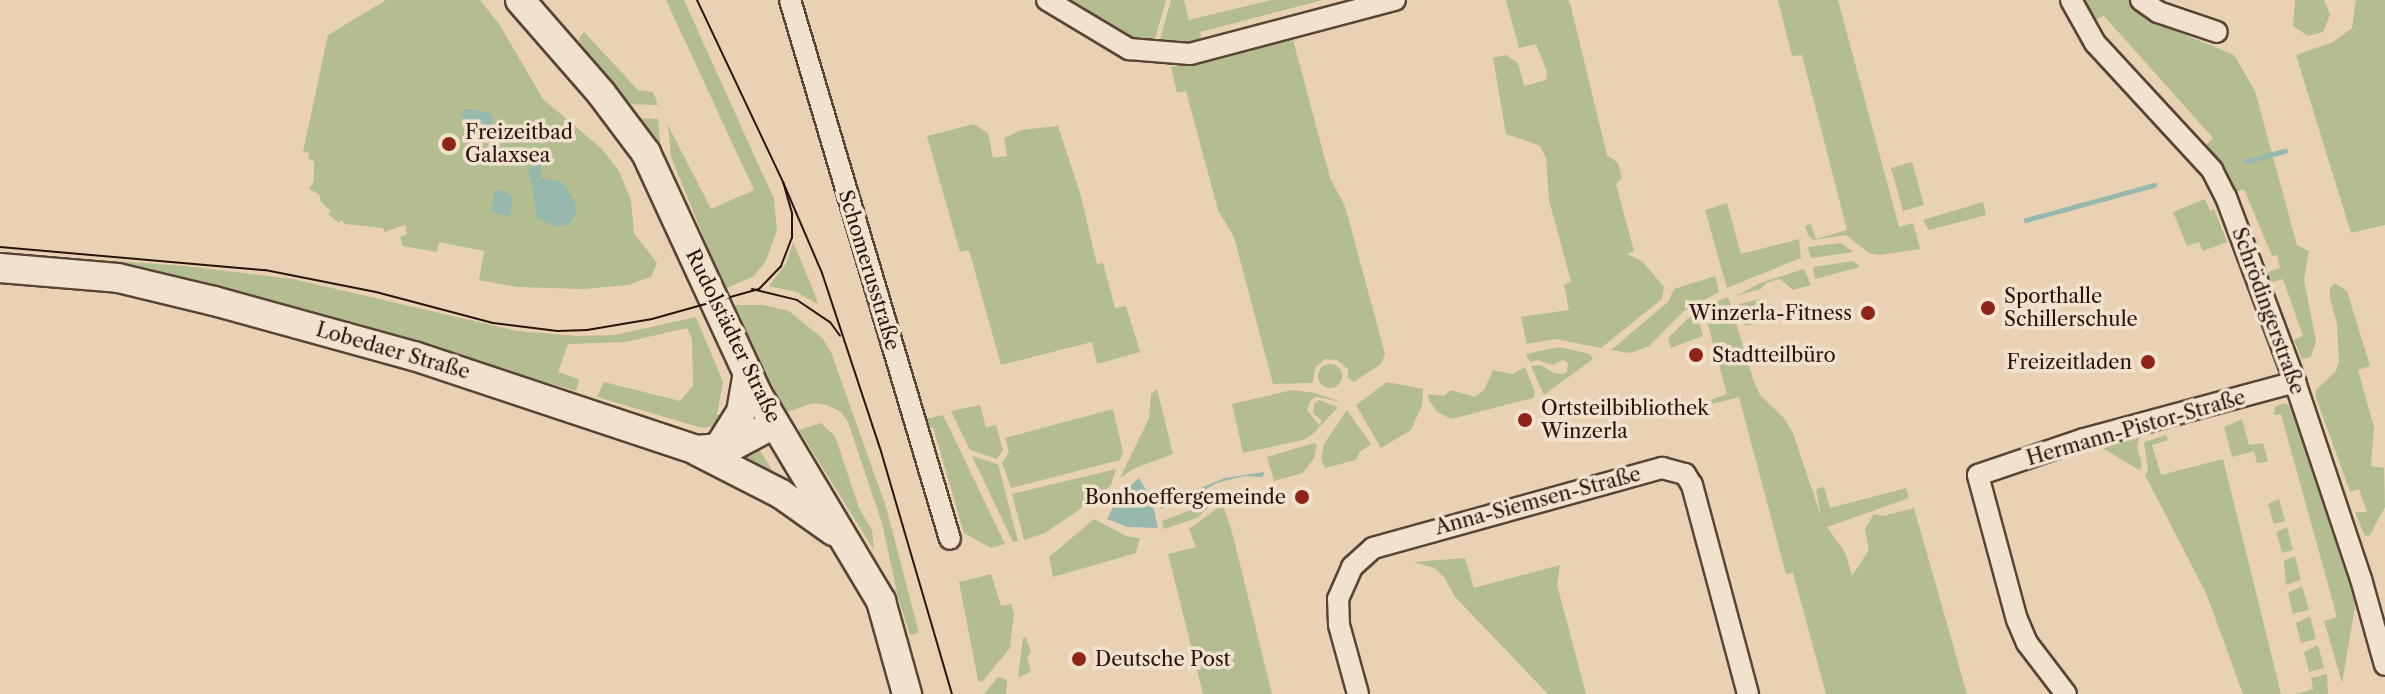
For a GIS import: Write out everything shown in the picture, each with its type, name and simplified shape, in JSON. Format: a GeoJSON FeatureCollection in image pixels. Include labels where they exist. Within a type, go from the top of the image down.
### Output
{"type":"FeatureCollection","features":[{"type":"Feature","properties":{"kind":"main road","name":"Rudolstädter Straße"},"geometry":{"type":"LineString","coordinates":[[520,0],[601,93],[646,153],[774,424],[881,601],[907,694]]}},
{"type":"Feature","properties":{"kind":"main road","name":"Lobedaer Straße"},"geometry":{"type":"LineString","coordinates":[[0,268],[118,278],[171,290],[414,356],[707,450],[781,494],[851,547]]}},
{"type":"Feature","properties":{"kind":"main road"},"geometry":{"type":"LineString","coordinates":[[707,450],[741,412],[748,374]]}},
{"type":"Feature","properties":{"kind":"main road"},"geometry":{"type":"LineString","coordinates":[[707,450],[738,445],[774,424]]}},
{"type":"Feature","properties":{"kind":"street","name":"Schomerusstraße"},"geometry":{"type":"LineString","coordinates":[[790,0],[950,539]]}},
{"type":"Feature","properties":{"kind":"street"},"geometry":{"type":"LineString","coordinates":[[1047,0],[1129,49],[1190,54],[1395,0]]}},
{"type":"Feature","properties":{"kind":"street","name":"Schrödingerstraße"},"geometry":{"type":"LineString","coordinates":[[2071,0],[2084,27],[2109,61],[2212,170],[2295,382],[2361,579],[2385,665]]}},
{"type":"Feature","properties":{"kind":"street"},"geometry":{"type":"LineString","coordinates":[[2141,0],[2158,12],[2217,32]]}},
{"type":"Feature","properties":{"kind":"street","name":"Hermann-Pistor-Straße"},"geometry":{"type":"LineString","coordinates":[[2066,694],[2027,643],[2017,620],[1978,475],[2084,439],[2295,382]]}},
{"type":"Feature","properties":{"kind":"street","name":"Anna-Siemsen-Straße"},"geometry":{"type":"LineString","coordinates":[[1358,694],[1339,625],[1338,599],[1352,567],[1373,548],[1662,468],[1685,474],[1692,485],[1748,694]]}},
{"type":"Feature","properties":{"kind":"green space","name":"Freizeitbad Galaxsea"},"geometry":{"type":"Polygon","coordinates":[[[386,0],[480,0],[499,24],[543,99],[602,149],[619,171],[631,201],[634,233],[657,263],[651,277],[628,285],[584,289],[517,287],[479,280],[484,251],[439,242],[437,252],[403,246],[400,237],[407,234],[405,225],[384,232],[383,228],[345,224],[341,220],[339,223],[328,214],[331,211],[321,202],[319,194],[309,189],[314,181],[314,161],[308,159],[309,153],[303,152],[328,35],[386,0]]]}},
{"type":"Feature","properties":{"kind":"green space"},"geometry":{"type":"Polygon","coordinates":[[[666,0],[684,0],[774,199],[777,230],[766,261],[754,276],[725,289],[671,157],[668,125],[711,209],[754,190],[666,0]]]}},
{"type":"Feature","properties":{"kind":"green space"},"geometry":{"type":"Polygon","coordinates":[[[1066,0],[1166,0],[1153,46],[1138,43],[1066,0]]]}},
{"type":"Feature","properties":{"kind":"green space"},"geometry":{"type":"Polygon","coordinates":[[[1171,0],[1184,0],[1189,20],[1271,0],[1323,0],[1200,32],[1202,43],[1158,47],[1171,0]]]}},
{"type":"Feature","properties":{"kind":"green space"},"geometry":{"type":"Polygon","coordinates":[[[1506,0],[1568,0],[1570,3],[1607,155],[1618,163],[1622,178],[1616,184],[1634,251],[1627,254],[1642,261],[1664,287],[1662,299],[1601,348],[1556,339],[1527,344],[1521,317],[1569,310],[1564,285],[1571,281],[1549,200],[1546,158],[1540,146],[1506,134],[1493,58],[1506,55],[1518,63],[1524,86],[1546,80],[1547,72],[1536,44],[1519,48],[1506,0]]]}},
{"type":"Feature","properties":{"kind":"green space"},"geometry":{"type":"Polygon","coordinates":[[[1778,0],[1838,0],[1899,227],[1913,223],[1920,249],[1879,255],[1869,253],[1846,235],[1813,240],[1808,235],[1805,226],[1811,224],[1816,239],[1847,230],[1802,55],[1792,56],[1778,0]]]}},
{"type":"Feature","properties":{"kind":"green space"},"geometry":{"type":"Polygon","coordinates":[[[2084,0],[2131,0],[2149,20],[2234,55],[2255,91],[2297,245],[2309,251],[2304,280],[2316,341],[2311,357],[2302,359],[2294,340],[2303,336],[2283,279],[2272,282],[2268,272],[2280,268],[2277,255],[2272,256],[2244,189],[2231,194],[2206,145],[2213,138],[2104,16],[2094,20],[2084,0]]]}},
{"type":"Feature","properties":{"kind":"green space"},"geometry":{"type":"Polygon","coordinates":[[[2295,0],[2324,0],[2330,15],[2323,32],[2308,36],[2293,26],[2295,0]]]}},
{"type":"Feature","properties":{"kind":"green space"},"geometry":{"type":"Polygon","coordinates":[[[2356,0],[2385,0],[2385,225],[2351,233],[2296,55],[2333,42],[2352,28],[2356,0]]]}},
{"type":"Feature","properties":{"kind":"green space"},"geometry":{"type":"Polygon","coordinates":[[[584,32],[638,90],[653,92],[658,105],[631,104],[581,47],[579,38],[584,32]]]}},
{"type":"Feature","properties":{"kind":"green space"},"geometry":{"type":"Polygon","coordinates":[[[1293,40],[1330,178],[1345,206],[1385,354],[1381,364],[1354,382],[1348,378],[1348,369],[1337,360],[1325,359],[1315,368],[1313,383],[1273,384],[1234,237],[1218,210],[1186,91],[1177,93],[1171,67],[1293,40]]]}},
{"type":"Feature","properties":{"kind":"green space"},"geometry":{"type":"Polygon","coordinates":[[[637,118],[658,119],[661,152],[637,118]]]}},
{"type":"Feature","properties":{"kind":"green space"},"geometry":{"type":"Polygon","coordinates":[[[974,124],[988,133],[993,158],[1007,156],[1004,138],[1021,130],[1058,126],[1080,193],[1097,264],[1103,263],[1115,308],[1126,306],[1140,352],[1097,364],[1092,342],[1001,365],[969,250],[960,252],[927,136],[974,124]]]}},
{"type":"Feature","properties":{"kind":"green space"},"geometry":{"type":"Polygon","coordinates":[[[1912,162],[1924,205],[1903,211],[1891,168],[1912,162]]]}},
{"type":"Feature","properties":{"kind":"green space"},"geometry":{"type":"Polygon","coordinates":[[[2205,199],[2210,211],[2214,209],[2227,242],[2203,251],[2199,242],[2187,246],[2173,212],[2205,199]]]}},
{"type":"Feature","properties":{"kind":"green space"},"geometry":{"type":"Polygon","coordinates":[[[1983,202],[1986,215],[1929,230],[1923,220],[1983,202]]]}},
{"type":"Feature","properties":{"kind":"green space"},"geometry":{"type":"Polygon","coordinates":[[[1727,203],[1741,254],[1799,239],[1801,258],[1727,288],[1705,210],[1727,203]]]}},
{"type":"Feature","properties":{"kind":"green space"},"geometry":{"type":"Polygon","coordinates":[[[793,242],[818,304],[796,292],[769,286],[786,264],[793,242]]]}},
{"type":"Feature","properties":{"kind":"green space"},"geometry":{"type":"Polygon","coordinates":[[[1841,243],[1853,252],[1811,258],[1808,247],[1841,243]]]}},
{"type":"Feature","properties":{"kind":"green space"},"geometry":{"type":"Polygon","coordinates":[[[0,253],[185,266],[293,279],[518,331],[578,336],[615,335],[696,317],[723,382],[717,414],[723,417],[717,426],[702,428],[597,397],[604,382],[680,401],[693,386],[692,340],[687,328],[626,342],[568,344],[558,372],[579,379],[576,391],[469,360],[0,257],[0,253]]]}},
{"type":"Feature","properties":{"kind":"green space"},"geometry":{"type":"Polygon","coordinates":[[[1853,261],[1860,267],[1815,279],[1813,267],[1853,261]]]}},
{"type":"Feature","properties":{"kind":"green space"},"geometry":{"type":"Polygon","coordinates":[[[1804,269],[1811,285],[1793,290],[1780,279],[1766,283],[1761,289],[1736,296],[1760,283],[1804,269]]]}},
{"type":"Feature","properties":{"kind":"green space"},"geometry":{"type":"Polygon","coordinates":[[[1715,276],[1719,292],[1685,310],[1648,347],[1629,353],[1611,350],[1668,302],[1674,289],[1715,276]]]}},
{"type":"Feature","properties":{"kind":"green space"},"geometry":{"type":"Polygon","coordinates":[[[2335,283],[2347,291],[2370,366],[2358,370],[2374,427],[2371,466],[2384,468],[2385,507],[2370,535],[2365,536],[2355,512],[2367,512],[2359,489],[2350,492],[2316,397],[2316,390],[2336,371],[2339,361],[2337,324],[2330,299],[2330,288],[2335,283]]]}},
{"type":"Feature","properties":{"kind":"green space"},"geometry":{"type":"Polygon","coordinates":[[[1728,297],[1754,382],[1760,395],[1784,418],[1793,433],[1821,516],[1816,489],[1824,487],[1830,508],[1906,488],[1909,498],[1827,527],[1845,552],[1852,576],[1869,550],[1865,529],[1874,514],[1883,516],[1914,508],[1967,694],[1826,694],[1793,573],[1786,574],[1739,397],[1708,405],[1705,402],[1727,394],[1703,307],[1728,297]]]}},
{"type":"Feature","properties":{"kind":"green space"},"geometry":{"type":"Polygon","coordinates":[[[1760,299],[1766,321],[1745,326],[1739,304],[1760,299]]]}},
{"type":"Feature","properties":{"kind":"green space"},"geometry":{"type":"Polygon","coordinates":[[[730,305],[763,305],[789,311],[823,339],[831,352],[886,507],[919,633],[910,635],[898,597],[882,523],[848,422],[841,412],[827,405],[813,403],[787,412],[765,378],[730,305]]]}},
{"type":"Feature","properties":{"kind":"green space"},"geometry":{"type":"Polygon","coordinates":[[[1696,311],[1703,336],[1671,348],[1668,338],[1696,311]]]}},
{"type":"Feature","properties":{"kind":"green space"},"geometry":{"type":"Polygon","coordinates":[[[1559,347],[1590,354],[1593,359],[1544,395],[1531,366],[1541,365],[1554,373],[1563,374],[1567,372],[1568,363],[1563,360],[1552,365],[1538,360],[1530,362],[1526,354],[1559,347]]]}},
{"type":"Feature","properties":{"kind":"green space"},"geometry":{"type":"Polygon","coordinates":[[[1330,364],[1338,368],[1342,376],[1338,384],[1330,388],[1322,384],[1318,376],[1322,368],[1330,364]]]}},
{"type":"Feature","properties":{"kind":"green space"},"geometry":{"type":"Polygon","coordinates":[[[1525,367],[1535,392],[1533,398],[1451,419],[1437,412],[1429,400],[1428,394],[1444,396],[1451,390],[1475,397],[1484,390],[1493,370],[1512,374],[1525,367]]]}},
{"type":"Feature","properties":{"kind":"green space"},"geometry":{"type":"Polygon","coordinates":[[[1387,382],[1423,389],[1422,405],[1411,430],[1381,448],[1356,405],[1387,382]]]}},
{"type":"Feature","properties":{"kind":"green space"},"geometry":{"type":"Polygon","coordinates":[[[1157,389],[1173,454],[1133,469],[1120,478],[1149,418],[1151,394],[1157,389]]]}},
{"type":"Feature","properties":{"kind":"green space"},"geometry":{"type":"Polygon","coordinates":[[[1292,390],[1315,393],[1342,402],[1316,397],[1311,400],[1307,410],[1319,425],[1322,421],[1313,413],[1314,404],[1319,400],[1338,407],[1313,434],[1303,440],[1243,453],[1232,404],[1292,390]]]}},
{"type":"Feature","properties":{"kind":"green space"},"geometry":{"type":"Polygon","coordinates":[[[2283,403],[2289,405],[2329,513],[2352,587],[2355,607],[2342,683],[2324,621],[2337,617],[2281,414],[2274,415],[2275,407],[2283,403]]]}},
{"type":"Feature","properties":{"kind":"green space"},"geometry":{"type":"Polygon","coordinates":[[[980,405],[986,427],[996,425],[1003,450],[997,459],[970,450],[951,411],[980,405]]]}},
{"type":"Feature","properties":{"kind":"green space"},"geometry":{"type":"Polygon","coordinates":[[[2237,407],[2140,437],[2137,446],[2142,466],[2139,470],[2096,444],[2237,407]]]}},
{"type":"Feature","properties":{"kind":"green space"},"geometry":{"type":"Polygon","coordinates":[[[1113,409],[1123,452],[1120,460],[1011,488],[1002,463],[1009,452],[1005,438],[1113,409]]]}},
{"type":"Feature","properties":{"kind":"green space"},"geometry":{"type":"Polygon","coordinates":[[[1347,410],[1371,444],[1360,452],[1356,460],[1325,468],[1321,459],[1324,444],[1347,410]]]}},
{"type":"Feature","properties":{"kind":"green space"},"geometry":{"type":"Polygon","coordinates":[[[943,415],[1005,544],[991,548],[964,533],[933,427],[928,428],[925,419],[943,415]]]}},
{"type":"Feature","properties":{"kind":"green space"},"geometry":{"type":"Polygon","coordinates":[[[2242,419],[2249,445],[2263,443],[2268,462],[2257,463],[2254,451],[2232,457],[2224,427],[2242,419]]]}},
{"type":"Feature","properties":{"kind":"green space"},"geometry":{"type":"Polygon","coordinates":[[[821,423],[835,436],[859,508],[872,530],[874,550],[799,430],[821,423]]]}},
{"type":"Feature","properties":{"kind":"green space"},"geometry":{"type":"Polygon","coordinates":[[[2166,435],[2168,440],[2152,445],[2161,475],[2223,459],[2281,694],[2243,694],[2206,593],[2145,475],[2148,471],[2144,442],[2166,435]]]}},
{"type":"Feature","properties":{"kind":"green space"},"geometry":{"type":"Polygon","coordinates":[[[1314,443],[1317,445],[1314,458],[1303,473],[1274,481],[1267,457],[1314,443]]]}},
{"type":"Feature","properties":{"kind":"green space"},"geometry":{"type":"Polygon","coordinates":[[[759,449],[785,491],[738,463],[759,449]]]}},
{"type":"Feature","properties":{"kind":"green space"},"geometry":{"type":"Polygon","coordinates":[[[972,456],[998,464],[1018,541],[1013,542],[972,456]]]}},
{"type":"Feature","properties":{"kind":"green space"},"geometry":{"type":"Polygon","coordinates":[[[1116,469],[1111,485],[1092,501],[1045,533],[1024,540],[1012,494],[1116,469]]]}},
{"type":"Feature","properties":{"kind":"green space"},"geometry":{"type":"Polygon","coordinates":[[[1211,494],[1218,499],[1197,518],[1164,529],[1162,521],[1189,511],[1211,494]]]}},
{"type":"Feature","properties":{"kind":"green space"},"geometry":{"type":"Polygon","coordinates":[[[2279,499],[2285,521],[2274,524],[2268,504],[2279,499]]]}},
{"type":"Feature","properties":{"kind":"green space"},"geometry":{"type":"Polygon","coordinates":[[[1223,504],[1272,694],[1203,694],[1168,554],[1196,547],[1189,529],[1223,504]]]}},
{"type":"Feature","properties":{"kind":"green space"},"geometry":{"type":"Polygon","coordinates":[[[1094,519],[1126,536],[1140,538],[1136,553],[1053,577],[1049,557],[1094,519]]]}},
{"type":"Feature","properties":{"kind":"green space"},"geometry":{"type":"Polygon","coordinates":[[[2287,527],[2293,550],[2282,553],[2276,532],[2287,527]]]}},
{"type":"Feature","properties":{"kind":"green space"},"geometry":{"type":"Polygon","coordinates":[[[2295,556],[2301,580],[2286,585],[2284,561],[2295,556]]]}},
{"type":"Feature","properties":{"kind":"green space"},"geometry":{"type":"Polygon","coordinates":[[[1465,558],[1474,588],[1560,565],[1557,585],[1586,694],[1548,694],[1455,597],[1444,577],[1434,568],[1413,562],[1465,558]]]}},
{"type":"Feature","properties":{"kind":"green space"},"geometry":{"type":"Polygon","coordinates":[[[991,574],[1001,606],[1011,604],[1014,614],[1010,648],[982,682],[978,680],[959,582],[991,574]]]}},
{"type":"Feature","properties":{"kind":"green space"},"geometry":{"type":"Polygon","coordinates":[[[2302,586],[2309,610],[2293,614],[2288,593],[2302,586]]]}},
{"type":"Feature","properties":{"kind":"green space"},"geometry":{"type":"Polygon","coordinates":[[[2310,616],[2316,639],[2301,643],[2296,623],[2310,616]]]}},
{"type":"Feature","properties":{"kind":"green space"},"geometry":{"type":"Polygon","coordinates":[[[1026,637],[1031,652],[1027,657],[1031,671],[1018,678],[1023,638],[1026,637]]]}},
{"type":"Feature","properties":{"kind":"green space"},"geometry":{"type":"Polygon","coordinates":[[[2318,645],[2324,668],[2309,672],[2304,652],[2318,645]]]}},
{"type":"Feature","properties":{"kind":"green space"},"geometry":{"type":"Polygon","coordinates":[[[2327,674],[2328,694],[2296,694],[2313,689],[2311,678],[2327,674]]]}},
{"type":"Feature","properties":{"kind":"green space"},"geometry":{"type":"Polygon","coordinates":[[[998,677],[1007,680],[1006,694],[984,694],[998,677]]]}},
{"type":"Feature","properties":{"kind":"water"},"geometry":{"type":"Polygon","coordinates":[[[469,109],[490,113],[494,120],[475,141],[470,139],[460,111],[469,109]]]}},
{"type":"Feature","properties":{"kind":"water"},"geometry":{"type":"Polygon","coordinates":[[[542,162],[540,178],[562,182],[575,202],[576,214],[569,225],[556,227],[537,218],[529,168],[542,162]]]}},
{"type":"Feature","properties":{"kind":"water"},"geometry":{"type":"Polygon","coordinates":[[[502,189],[513,198],[510,216],[490,212],[494,192],[502,189]]]}},
{"type":"Feature","properties":{"kind":"water"},"geometry":{"type":"Polygon","coordinates":[[[1264,472],[1263,477],[1244,476],[1217,483],[1190,498],[1160,509],[1159,505],[1225,478],[1264,472]]]}},
{"type":"Feature","properties":{"kind":"water"},"geometry":{"type":"Polygon","coordinates":[[[1139,478],[1152,500],[1158,528],[1128,527],[1107,519],[1118,497],[1139,478]]]}},
{"type":"Feature","properties":{"kind":"waterway"},"geometry":{"type":"LineString","coordinates":[[2262,157],[2285,151]]}},
{"type":"Feature","properties":{"kind":"waterway"},"geometry":{"type":"LineString","coordinates":[[2246,161],[2260,158]]}},
{"type":"Feature","properties":{"kind":"waterway"},"geometry":{"type":"LineString","coordinates":[[2026,220],[2154,185]]}},
{"type":"Feature","properties":{"kind":"tram line"},"geometry":{"type":"LineString","coordinates":[[697,0],[783,182],[822,273],[880,448],[952,694]]}},
{"type":"Feature","properties":{"kind":"tram line"},"geometry":{"type":"LineString","coordinates":[[0,247],[265,270],[376,292],[493,323],[558,331],[587,330],[652,319],[759,289],[781,266],[792,238],[792,213],[783,182]]}},
{"type":"Feature","properties":{"kind":"tram line"},"geometry":{"type":"LineString","coordinates":[[752,289],[797,300],[830,322],[840,336]]}},
{"type":"Feature","properties":{"kind":"place","name":"Freizeitbad Galaxsea"},"geometry":{"type":"Point","coordinates":[449,144]}},
{"type":"Feature","properties":{"kind":"place","name":"Sporthalle Schillerschule"},"geometry":{"type":"Point","coordinates":[1988,308]}},
{"type":"Feature","properties":{"kind":"place","name":"Winzerla-Fitness"},"geometry":{"type":"Point","coordinates":[1868,313]}},
{"type":"Feature","properties":{"kind":"place","name":"Stadtteilbüro"},"geometry":{"type":"Point","coordinates":[1696,355]}},
{"type":"Feature","properties":{"kind":"place","name":"Freizeitladen"},"geometry":{"type":"Point","coordinates":[2148,362]}},
{"type":"Feature","properties":{"kind":"place","name":"Ortsteilbibliothek Winzerla"},"geometry":{"type":"Point","coordinates":[1525,420]}},
{"type":"Feature","properties":{"kind":"place","name":"Bonhoeffergemeinde"},"geometry":{"type":"Point","coordinates":[1302,497]}},
{"type":"Feature","properties":{"kind":"place","name":"Deutsche Post"},"geometry":{"type":"Point","coordinates":[1079,659]}}]}
